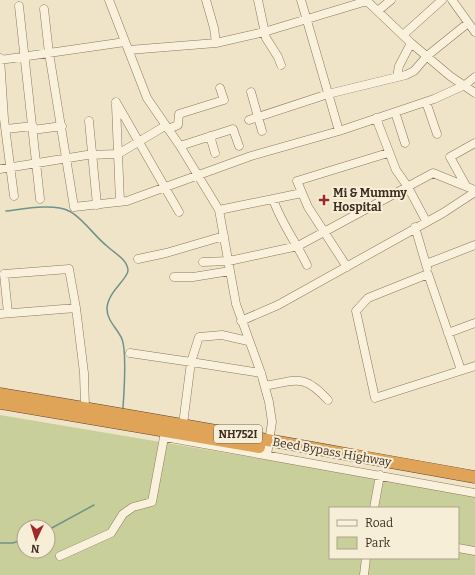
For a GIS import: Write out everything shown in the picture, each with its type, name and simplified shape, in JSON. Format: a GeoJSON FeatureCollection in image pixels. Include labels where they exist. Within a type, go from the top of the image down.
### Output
{"type":"FeatureCollection","features":[{"type":"Feature","properties":{"kind":"highway","name":"Beed Bypass Highway"},"geometry":{"type":"LineString","coordinates":[[0,394],[19,402],[71,418],[164,434],[269,445],[475,477]]}},
{"type":"Feature","properties":{"kind":"highway","name":"Beed Bypass Highway"},"geometry":{"type":"LineString","coordinates":[[0,403],[19,402],[85,406],[183,422],[269,445],[475,485]]}},
{"type":"Feature","properties":{"kind":"street"},"geometry":{"type":"LineString","coordinates":[[109,0],[147,98],[166,128],[180,146],[219,210],[241,322],[265,386],[272,422],[269,445]]}},
{"type":"Feature","properties":{"kind":"street"},"geometry":{"type":"LineString","coordinates":[[206,0],[214,28],[216,43]]}},
{"type":"Feature","properties":{"kind":"street"},"geometry":{"type":"LineString","coordinates":[[258,0],[264,32],[269,45],[278,57],[281,65]]}},
{"type":"Feature","properties":{"kind":"street"},"geometry":{"type":"LineString","coordinates":[[301,0],[339,131]]}},
{"type":"Feature","properties":{"kind":"street"},"geometry":{"type":"LineString","coordinates":[[129,50],[216,43],[307,20],[367,0],[379,10],[411,43],[450,76],[475,93]]}},
{"type":"Feature","properties":{"kind":"street"},"geometry":{"type":"LineString","coordinates":[[379,10],[391,0]]}},
{"type":"Feature","properties":{"kind":"street"},"geometry":{"type":"LineString","coordinates":[[403,35],[442,0]]}},
{"type":"Feature","properties":{"kind":"street"},"geometry":{"type":"LineString","coordinates":[[452,0],[475,32]]}},
{"type":"Feature","properties":{"kind":"street"},"geometry":{"type":"LineString","coordinates":[[19,6],[23,57],[33,128],[40,199]]}},
{"type":"Feature","properties":{"kind":"street"},"geometry":{"type":"LineString","coordinates":[[44,9],[49,53],[74,207],[127,201],[164,186],[250,156],[339,131],[426,102],[465,85],[475,77]]}},
{"type":"Feature","properties":{"kind":"street"},"geometry":{"type":"LineString","coordinates":[[249,120],[328,94],[397,77],[414,71],[427,56],[468,23]]}},
{"type":"Feature","properties":{"kind":"street"},"geometry":{"type":"LineString","coordinates":[[14,196],[10,169],[0,59],[125,42]]}},
{"type":"Feature","properties":{"kind":"street"},"geometry":{"type":"LineString","coordinates":[[397,77],[399,66],[411,43]]}},
{"type":"Feature","properties":{"kind":"street"},"geometry":{"type":"LineString","coordinates":[[0,169],[10,169],[92,154],[118,154],[166,128],[178,125],[179,114],[224,100],[220,88]]}},
{"type":"Feature","properties":{"kind":"street"},"geometry":{"type":"LineString","coordinates":[[251,92],[262,132]]}},
{"type":"Feature","properties":{"kind":"street"},"geometry":{"type":"LineString","coordinates":[[120,202],[116,102],[179,212]]}},
{"type":"Feature","properties":{"kind":"street"},"geometry":{"type":"LineString","coordinates":[[426,102],[437,134]]}},
{"type":"Feature","properties":{"kind":"street"},"geometry":{"type":"LineString","coordinates":[[395,112],[405,143]]}},
{"type":"Feature","properties":{"kind":"street"},"geometry":{"type":"LineString","coordinates":[[376,118],[388,153],[396,170],[408,187],[426,222]]}},
{"type":"Feature","properties":{"kind":"street"},"geometry":{"type":"LineString","coordinates":[[89,121],[97,204]]}},
{"type":"Feature","properties":{"kind":"street"},"geometry":{"type":"LineString","coordinates":[[6,129],[62,126]]}},
{"type":"Feature","properties":{"kind":"street"},"geometry":{"type":"LineString","coordinates":[[180,146],[233,129],[239,146]]}},
{"type":"Feature","properties":{"kind":"street"},"geometry":{"type":"LineString","coordinates":[[210,136],[215,153]]}},
{"type":"Feature","properties":{"kind":"street"},"geometry":{"type":"LineString","coordinates":[[465,184],[450,157],[475,143]]}},
{"type":"Feature","properties":{"kind":"street"},"geometry":{"type":"LineString","coordinates":[[347,267],[308,207],[297,181],[388,153]]}},
{"type":"Feature","properties":{"kind":"street"},"geometry":{"type":"LineString","coordinates":[[203,262],[229,261],[298,246],[325,233],[433,173],[465,184],[475,191],[443,213],[415,227],[278,306],[241,322]]}},
{"type":"Feature","properties":{"kind":"street"},"geometry":{"type":"LineString","coordinates":[[219,210],[302,193]]}},
{"type":"Feature","properties":{"kind":"street"},"geometry":{"type":"LineString","coordinates":[[273,199],[281,221],[298,246],[307,265]]}},
{"type":"Feature","properties":{"kind":"street"},"geometry":{"type":"LineString","coordinates":[[415,227],[428,274],[461,370]]}},
{"type":"Feature","properties":{"kind":"street"},"geometry":{"type":"LineString","coordinates":[[138,259],[166,253],[224,236]]}},
{"type":"Feature","properties":{"kind":"street"},"geometry":{"type":"LineString","coordinates":[[426,264],[475,245]]}},
{"type":"Feature","properties":{"kind":"street"},"geometry":{"type":"LineString","coordinates":[[76,308],[4,313],[4,274],[69,269],[76,308],[84,373],[85,406]]}},
{"type":"Feature","properties":{"kind":"street"},"geometry":{"type":"LineString","coordinates":[[174,277],[193,277],[230,271]]}},
{"type":"Feature","properties":{"kind":"street"},"geometry":{"type":"LineString","coordinates":[[428,274],[368,298],[356,311],[375,398],[475,366]]}},
{"type":"Feature","properties":{"kind":"street"},"geometry":{"type":"LineString","coordinates":[[448,333],[475,323]]}},
{"type":"Feature","properties":{"kind":"street"},"geometry":{"type":"LineString","coordinates":[[183,422],[191,362],[199,337],[222,336],[248,341]]}},
{"type":"Feature","properties":{"kind":"street"},"geometry":{"type":"LineString","coordinates":[[130,353],[261,373]]}},
{"type":"Feature","properties":{"kind":"street"},"geometry":{"type":"LineString","coordinates":[[265,386],[293,381],[308,382],[316,387],[328,400]]}},
{"type":"Feature","properties":{"kind":"street"},"geometry":{"type":"LineString","coordinates":[[0,389],[19,402]]}},
{"type":"Feature","properties":{"kind":"street"},"geometry":{"type":"LineString","coordinates":[[0,408],[19,402]]}},
{"type":"Feature","properties":{"kind":"street"},"geometry":{"type":"LineString","coordinates":[[60,556],[112,533],[123,514],[133,507],[152,502],[164,434]]}},
{"type":"Feature","properties":{"kind":"street"},"geometry":{"type":"LineString","coordinates":[[269,445],[475,471]]}},
{"type":"Feature","properties":{"kind":"street"},"geometry":{"type":"LineString","coordinates":[[269,445],[380,475],[475,493]]}},
{"type":"Feature","properties":{"kind":"street"},"geometry":{"type":"LineString","coordinates":[[374,507],[380,475]]}},
{"type":"Feature","properties":{"kind":"street"},"geometry":{"type":"LineString","coordinates":[[459,548],[475,551]]}},
{"type":"Feature","properties":{"kind":"street"},"geometry":{"type":"LineString","coordinates":[[364,575],[366,559]]}},
{"type":"Feature","properties":{"kind":"green space"},"geometry":{"type":"Polygon","coordinates":[[[0,415],[475,495],[475,575],[0,575],[0,415]]]}},
{"type":"Feature","properties":{"kind":"waterway"},"geometry":{"type":"LineString","coordinates":[[6,211],[47,207],[55,207],[69,211],[78,217],[103,242],[120,256],[127,266],[127,273],[110,297],[107,309],[107,313],[124,345],[125,373],[123,408]]}},
{"type":"Feature","properties":{"kind":"waterway"},"geometry":{"type":"LineString","coordinates":[[56,526],[94,505]]}},
{"type":"Feature","properties":{"kind":"waterway"},"geometry":{"type":"LineString","coordinates":[[0,543],[16,542]]}},
{"type":"Feature","properties":{"kind":"place","name":"Mi & Mummy Hospital"},"geometry":{"type":"Point","coordinates":[324,200]}}]}
